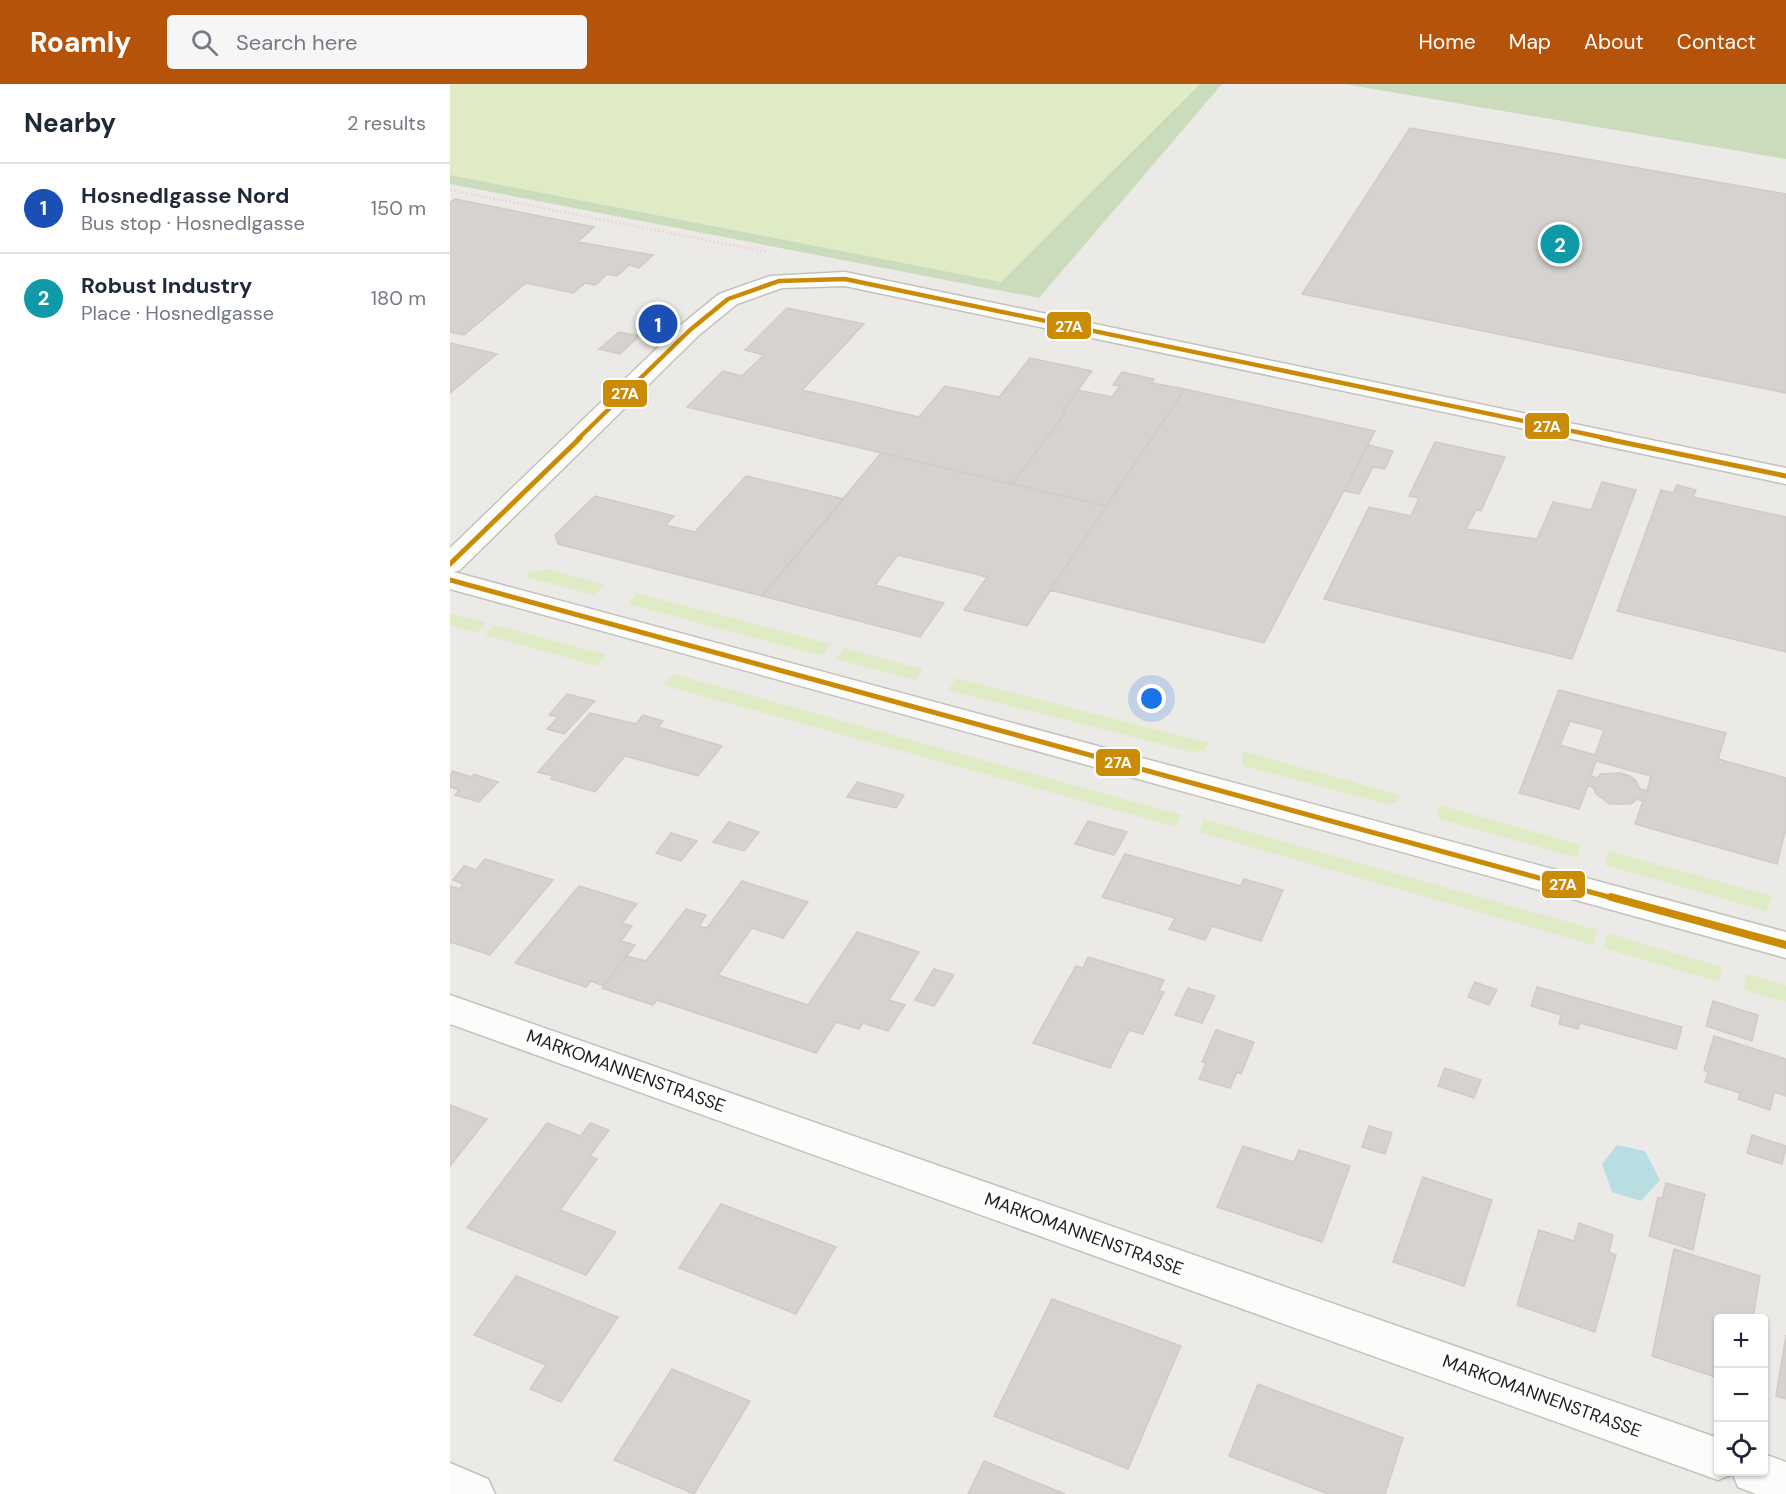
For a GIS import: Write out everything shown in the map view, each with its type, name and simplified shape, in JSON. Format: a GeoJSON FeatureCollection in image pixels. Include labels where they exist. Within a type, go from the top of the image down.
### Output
{"type":"FeatureCollection","features":[{"type":"Feature","properties":{"kind":"street"},"geometry":{"type":"LineString","coordinates":[[450,564],[690,330],[728,299],[778,281],[845,279],[1786,476]]}},
{"type":"Feature","properties":{"kind":"street"},"geometry":{"type":"LineString","coordinates":[[450,580],[1786,945]]}},
{"type":"Feature","properties":{"kind":"street","name":"MARKOMANNENSTRASSE"},"geometry":{"type":"LineString","coordinates":[[450,1009],[1714,1457]]}},
{"type":"Feature","properties":{"kind":"street"},"geometry":{"type":"LineString","coordinates":[[1766,1476],[1786,1483]]}},
{"type":"Feature","properties":{"kind":"street"},"geometry":{"type":"LineString","coordinates":[[450,1484],[472,1494]]}},
{"type":"Feature","properties":{"kind":"path"},"geometry":{"type":"LineString","coordinates":[[450,190],[777,254]]}},
{"type":"Feature","properties":{"kind":"green space"},"geometry":{"type":"Polygon","coordinates":[[[450,84],[1200,84],[1001,282],[450,175],[450,84]]]}},
{"type":"Feature","properties":{"kind":"green space"},"geometry":{"type":"Polygon","coordinates":[[[1200,84],[1222,84],[1039,298],[450,184],[450,175],[1001,282],[1200,84]]]}},
{"type":"Feature","properties":{"kind":"green space"},"geometry":{"type":"Polygon","coordinates":[[[1344,84],[1786,84],[1786,159],[1344,84]]]}},
{"type":"Feature","properties":{"kind":"green space"},"geometry":{"type":"Polygon","coordinates":[[[548,569],[605,585],[594,595],[525,577],[530,572],[548,569]]]}},
{"type":"Feature","properties":{"kind":"green space"},"geometry":{"type":"Polygon","coordinates":[[[637,593],[831,644],[822,656],[628,604],[637,593]]]}},
{"type":"Feature","properties":{"kind":"green space"},"geometry":{"type":"Polygon","coordinates":[[[450,613],[487,623],[477,633],[450,625],[450,613]]]}},
{"type":"Feature","properties":{"kind":"green space"},"geometry":{"type":"Polygon","coordinates":[[[495,625],[606,655],[597,666],[485,635],[495,625]]]}},
{"type":"Feature","properties":{"kind":"green space"},"geometry":{"type":"Polygon","coordinates":[[[844,648],[923,669],[915,680],[836,659],[844,648]]]}},
{"type":"Feature","properties":{"kind":"green space"},"geometry":{"type":"Polygon","coordinates":[[[674,674],[1181,815],[1176,827],[663,685],[674,674]]]}},
{"type":"Feature","properties":{"kind":"green space"},"geometry":{"type":"Polygon","coordinates":[[[956,678],[1209,743],[1204,750],[1191,752],[948,690],[956,678]]]}},
{"type":"Feature","properties":{"kind":"green space"},"geometry":{"type":"Polygon","coordinates":[[[1242,751],[1400,795],[1398,801],[1387,804],[1247,767],[1242,764],[1242,751]]]}},
{"type":"Feature","properties":{"kind":"green space"},"geometry":{"type":"Polygon","coordinates":[[[1439,805],[1581,845],[1578,858],[1439,819],[1437,813],[1439,805]]]}},
{"type":"Feature","properties":{"kind":"green space"},"geometry":{"type":"Polygon","coordinates":[[[1204,819],[1597,930],[1593,945],[1199,832],[1204,819]]]}},
{"type":"Feature","properties":{"kind":"green space"},"geometry":{"type":"Polygon","coordinates":[[[1609,851],[1772,896],[1766,911],[1605,865],[1609,851]]]}},
{"type":"Feature","properties":{"kind":"green space"},"geometry":{"type":"Polygon","coordinates":[[[1607,933],[1722,967],[1719,982],[1603,948],[1607,933]]]}},
{"type":"Feature","properties":{"kind":"green space"},"geometry":{"type":"Polygon","coordinates":[[[1746,974],[1786,985],[1786,1002],[1744,990],[1746,974]]]}},
{"type":"Feature","properties":{"kind":"water"},"geometry":{"type":"Polygon","coordinates":[[[1617,1145],[1645,1151],[1660,1180],[1641,1201],[1612,1192],[1602,1164],[1617,1145]]]}},
{"type":"Feature","properties":{"kind":"building"},"geometry":{"type":"Polygon","coordinates":[[[1410,128],[1786,194],[1786,393],[1302,294],[1410,128]]]}},
{"type":"Feature","properties":{"kind":"building"},"geometry":{"type":"Polygon","coordinates":[[[455,199],[594,227],[578,242],[653,255],[639,268],[629,265],[617,276],[607,274],[596,285],[585,283],[573,293],[526,283],[464,335],[450,332],[450,203],[455,199]]]}},
{"type":"Feature","properties":{"kind":"building"},"geometry":{"type":"Polygon","coordinates":[[[787,308],[864,324],[802,390],[919,417],[945,386],[999,397],[1030,358],[1092,371],[1062,411],[1066,412],[1012,484],[687,407],[723,371],[742,376],[764,355],[745,350],[787,308]]]}},
{"type":"Feature","properties":{"kind":"building"},"geometry":{"type":"Polygon","coordinates":[[[619,332],[639,336],[620,354],[599,349],[619,332]]]}},
{"type":"Feature","properties":{"kind":"building"},"geometry":{"type":"Polygon","coordinates":[[[450,343],[497,354],[450,393],[450,343]]]}},
{"type":"Feature","properties":{"kind":"building"},"geometry":{"type":"Polygon","coordinates":[[[1122,372],[1154,379],[1152,383],[1185,389],[1106,506],[1012,484],[1066,412],[1062,411],[1078,390],[1112,397],[1120,386],[1113,385],[1122,372]]]}},
{"type":"Feature","properties":{"kind":"building"},"geometry":{"type":"Polygon","coordinates":[[[1185,389],[1375,431],[1264,643],[1050,590],[1185,389]]]}},
{"type":"Feature","properties":{"kind":"building"},"geometry":{"type":"Polygon","coordinates":[[[1435,442],[1505,457],[1481,511],[1476,510],[1466,529],[1537,539],[1553,502],[1591,510],[1602,482],[1636,490],[1572,659],[1324,599],[1369,507],[1411,516],[1419,498],[1409,496],[1435,442]]]}},
{"type":"Feature","properties":{"kind":"building"},"geometry":{"type":"Polygon","coordinates":[[[1368,445],[1393,451],[1385,469],[1373,467],[1359,494],[1344,491],[1368,445]]]}},
{"type":"Feature","properties":{"kind":"building"},"geometry":{"type":"Polygon","coordinates":[[[881,453],[1106,506],[1027,626],[964,610],[987,577],[898,555],[875,585],[944,603],[920,637],[762,596],[881,453]]]}},
{"type":"Feature","properties":{"kind":"building"},"geometry":{"type":"Polygon","coordinates":[[[746,476],[844,499],[762,596],[558,544],[555,535],[595,496],[674,516],[666,525],[695,532],[746,476]]]}},
{"type":"Feature","properties":{"kind":"building"},"geometry":{"type":"Polygon","coordinates":[[[1677,485],[1696,490],[1693,497],[1786,517],[1786,652],[1617,611],[1661,490],[1673,493],[1677,485]]]}},
{"type":"Feature","properties":{"kind":"building"},"geometry":{"type":"Polygon","coordinates":[[[1559,690],[1726,733],[1718,759],[1786,778],[1786,828],[1777,864],[1635,824],[1643,801],[1637,799],[1631,804],[1610,804],[1596,794],[1593,787],[1588,786],[1579,809],[1519,793],[1559,690]],[[1570,721],[1560,745],[1595,755],[1604,730],[1570,721]],[[1596,761],[1591,776],[1597,778],[1601,774],[1620,773],[1630,776],[1640,789],[1647,791],[1651,776],[1596,761]]]}},
{"type":"Feature","properties":{"kind":"building"},"geometry":{"type":"Polygon","coordinates":[[[567,694],[595,701],[564,734],[547,729],[558,717],[549,715],[567,694]]]}},
{"type":"Feature","properties":{"kind":"building"},"geometry":{"type":"Polygon","coordinates":[[[590,713],[636,724],[643,715],[663,721],[658,727],[722,746],[698,776],[625,756],[595,792],[551,779],[553,776],[538,772],[590,713]]]}},
{"type":"Feature","properties":{"kind":"building"},"geometry":{"type":"Polygon","coordinates":[[[453,771],[471,777],[474,774],[498,782],[479,802],[455,795],[459,790],[450,787],[450,775],[453,771]]]}},
{"type":"Feature","properties":{"kind":"building"},"geometry":{"type":"Polygon","coordinates":[[[857,782],[904,795],[896,808],[847,797],[857,782]]]}},
{"type":"Feature","properties":{"kind":"building"},"geometry":{"type":"Polygon","coordinates":[[[1088,821],[1127,832],[1114,855],[1075,844],[1088,821]]]}},
{"type":"Feature","properties":{"kind":"building"},"geometry":{"type":"Polygon","coordinates":[[[729,822],[759,832],[744,851],[713,842],[729,822]]]}},
{"type":"Feature","properties":{"kind":"building"},"geometry":{"type":"Polygon","coordinates":[[[671,833],[697,841],[681,861],[656,853],[671,833]]]}},
{"type":"Feature","properties":{"kind":"building"},"geometry":{"type":"Polygon","coordinates":[[[1125,854],[1241,886],[1244,879],[1283,890],[1261,941],[1212,926],[1205,940],[1169,929],[1175,918],[1102,897],[1125,854]]]}},
{"type":"Feature","properties":{"kind":"building"},"geometry":{"type":"Polygon","coordinates":[[[485,859],[553,880],[490,955],[450,942],[450,886],[460,889],[463,884],[453,880],[464,866],[476,870],[485,859]]]}},
{"type":"Feature","properties":{"kind":"building"},"geometry":{"type":"Polygon","coordinates":[[[742,881],[808,902],[783,938],[752,928],[718,975],[808,1005],[857,932],[919,952],[889,1000],[905,1005],[888,1031],[863,1023],[859,1029],[836,1022],[816,1053],[657,1000],[653,1005],[602,988],[627,956],[646,961],[686,909],[706,915],[699,926],[707,928],[742,881]]]}},
{"type":"Feature","properties":{"kind":"building"},"geometry":{"type":"Polygon","coordinates":[[[579,886],[637,904],[622,923],[632,926],[621,941],[635,945],[604,986],[591,981],[586,987],[515,963],[579,886]]]}},
{"type":"Feature","properties":{"kind":"building"},"geometry":{"type":"Polygon","coordinates":[[[1088,957],[1164,980],[1159,991],[1164,992],[1143,1034],[1129,1030],[1110,1068],[1033,1043],[1076,966],[1083,968],[1088,957]]]}},
{"type":"Feature","properties":{"kind":"building"},"geometry":{"type":"Polygon","coordinates":[[[934,969],[954,975],[934,1006],[915,1000],[934,969]]]}},
{"type":"Feature","properties":{"kind":"building"},"geometry":{"type":"Polygon","coordinates":[[[1475,982],[1497,990],[1489,1005],[1468,997],[1475,982]]]}},
{"type":"Feature","properties":{"kind":"building"},"geometry":{"type":"Polygon","coordinates":[[[1537,987],[1682,1027],[1676,1049],[1580,1023],[1578,1029],[1559,1024],[1561,1015],[1531,1006],[1537,987]]]}},
{"type":"Feature","properties":{"kind":"building"},"geometry":{"type":"Polygon","coordinates":[[[1188,988],[1215,996],[1202,1023],[1175,1015],[1188,988]]]}},
{"type":"Feature","properties":{"kind":"building"},"geometry":{"type":"Polygon","coordinates":[[[1713,1001],[1758,1015],[1752,1041],[1706,1026],[1713,1001]]]}},
{"type":"Feature","properties":{"kind":"building"},"geometry":{"type":"Polygon","coordinates":[[[1216,1030],[1254,1042],[1241,1074],[1237,1072],[1230,1088],[1199,1079],[1206,1063],[1202,1062],[1216,1030]]]}},
{"type":"Feature","properties":{"kind":"building"},"geometry":{"type":"Polygon","coordinates":[[[1714,1036],[1786,1059],[1786,1096],[1774,1092],[1770,1110],[1738,1099],[1740,1093],[1705,1082],[1708,1072],[1704,1070],[1714,1036]]]}},
{"type":"Feature","properties":{"kind":"building"},"geometry":{"type":"Polygon","coordinates":[[[1445,1068],[1481,1080],[1474,1098],[1438,1086],[1445,1068]]]}},
{"type":"Feature","properties":{"kind":"building"},"geometry":{"type":"Polygon","coordinates":[[[450,1105],[487,1119],[450,1166],[450,1105]]]}},
{"type":"Feature","properties":{"kind":"building"},"geometry":{"type":"Polygon","coordinates":[[[547,1123],[581,1136],[590,1123],[609,1130],[590,1156],[597,1159],[560,1210],[616,1232],[586,1275],[467,1228],[547,1123]]]}},
{"type":"Feature","properties":{"kind":"building"},"geometry":{"type":"Polygon","coordinates":[[[1369,1126],[1392,1133],[1385,1154],[1362,1147],[1369,1126]]]}},
{"type":"Feature","properties":{"kind":"building"},"geometry":{"type":"Polygon","coordinates":[[[1752,1135],[1786,1146],[1782,1164],[1747,1153],[1752,1135]]]}},
{"type":"Feature","properties":{"kind":"building"},"geometry":{"type":"Polygon","coordinates":[[[1243,1146],[1294,1162],[1299,1150],[1350,1166],[1322,1242],[1217,1207],[1243,1146]]]}},
{"type":"Feature","properties":{"kind":"building"},"geometry":{"type":"Polygon","coordinates":[[[1423,1177],[1492,1200],[1464,1286],[1393,1262],[1423,1177]]]}},
{"type":"Feature","properties":{"kind":"building"},"geometry":{"type":"Polygon","coordinates":[[[1666,1183],[1705,1194],[1693,1250],[1649,1236],[1658,1197],[1662,1199],[1666,1183]]]}},
{"type":"Feature","properties":{"kind":"building"},"geometry":{"type":"Polygon","coordinates":[[[721,1204],[836,1247],[796,1314],[679,1268],[721,1204]]]}},
{"type":"Feature","properties":{"kind":"building"},"geometry":{"type":"Polygon","coordinates":[[[1579,1223],[1613,1235],[1609,1252],[1616,1255],[1595,1332],[1517,1305],[1539,1230],[1574,1241],[1579,1223]]]}},
{"type":"Feature","properties":{"kind":"building"},"geometry":{"type":"Polygon","coordinates":[[[1674,1249],[1760,1276],[1754,1314],[1714,1314],[1714,1377],[1652,1356],[1674,1249]]]}},
{"type":"Feature","properties":{"kind":"building"},"geometry":{"type":"Polygon","coordinates":[[[516,1276],[618,1317],[561,1402],[530,1389],[546,1365],[474,1335],[516,1276]]]}},
{"type":"Feature","properties":{"kind":"building"},"geometry":{"type":"Polygon","coordinates":[[[1052,1299],[1181,1346],[1128,1469],[994,1416],[1052,1299]]]}},
{"type":"Feature","properties":{"kind":"building"},"geometry":{"type":"Polygon","coordinates":[[[1786,1335],[1786,1399],[1776,1396],[1786,1335]]]}},
{"type":"Feature","properties":{"kind":"building"},"geometry":{"type":"Polygon","coordinates":[[[672,1369],[750,1401],[694,1494],[614,1460],[672,1369]]]}},
{"type":"Feature","properties":{"kind":"building"},"geometry":{"type":"Polygon","coordinates":[[[1258,1384],[1403,1438],[1385,1494],[1328,1494],[1229,1456],[1258,1384]]]}},
{"type":"Feature","properties":{"kind":"building"},"geometry":{"type":"Polygon","coordinates":[[[984,1461],[1065,1494],[968,1494],[984,1461]]]}},
{"type":"Feature","properties":{"kind":"transit line","name":"27A"},"geometry":{"type":"LineString","coordinates":[[450,564],[690,330],[728,299],[779,281],[845,279],[1786,476]]}},
{"type":"Feature","properties":{"kind":"transit line","name":"27A"},"geometry":{"type":"LineString","coordinates":[[450,580],[1786,945]]}},
{"type":"Feature","properties":{"kind":"place","name":"Robust Industry"},"geometry":{"type":"Point","coordinates":[1560,244]}},
{"type":"Feature","properties":{"kind":"place","name":"Hosnedlgasse Nord"},"geometry":{"type":"Point","coordinates":[658,324]}}]}
